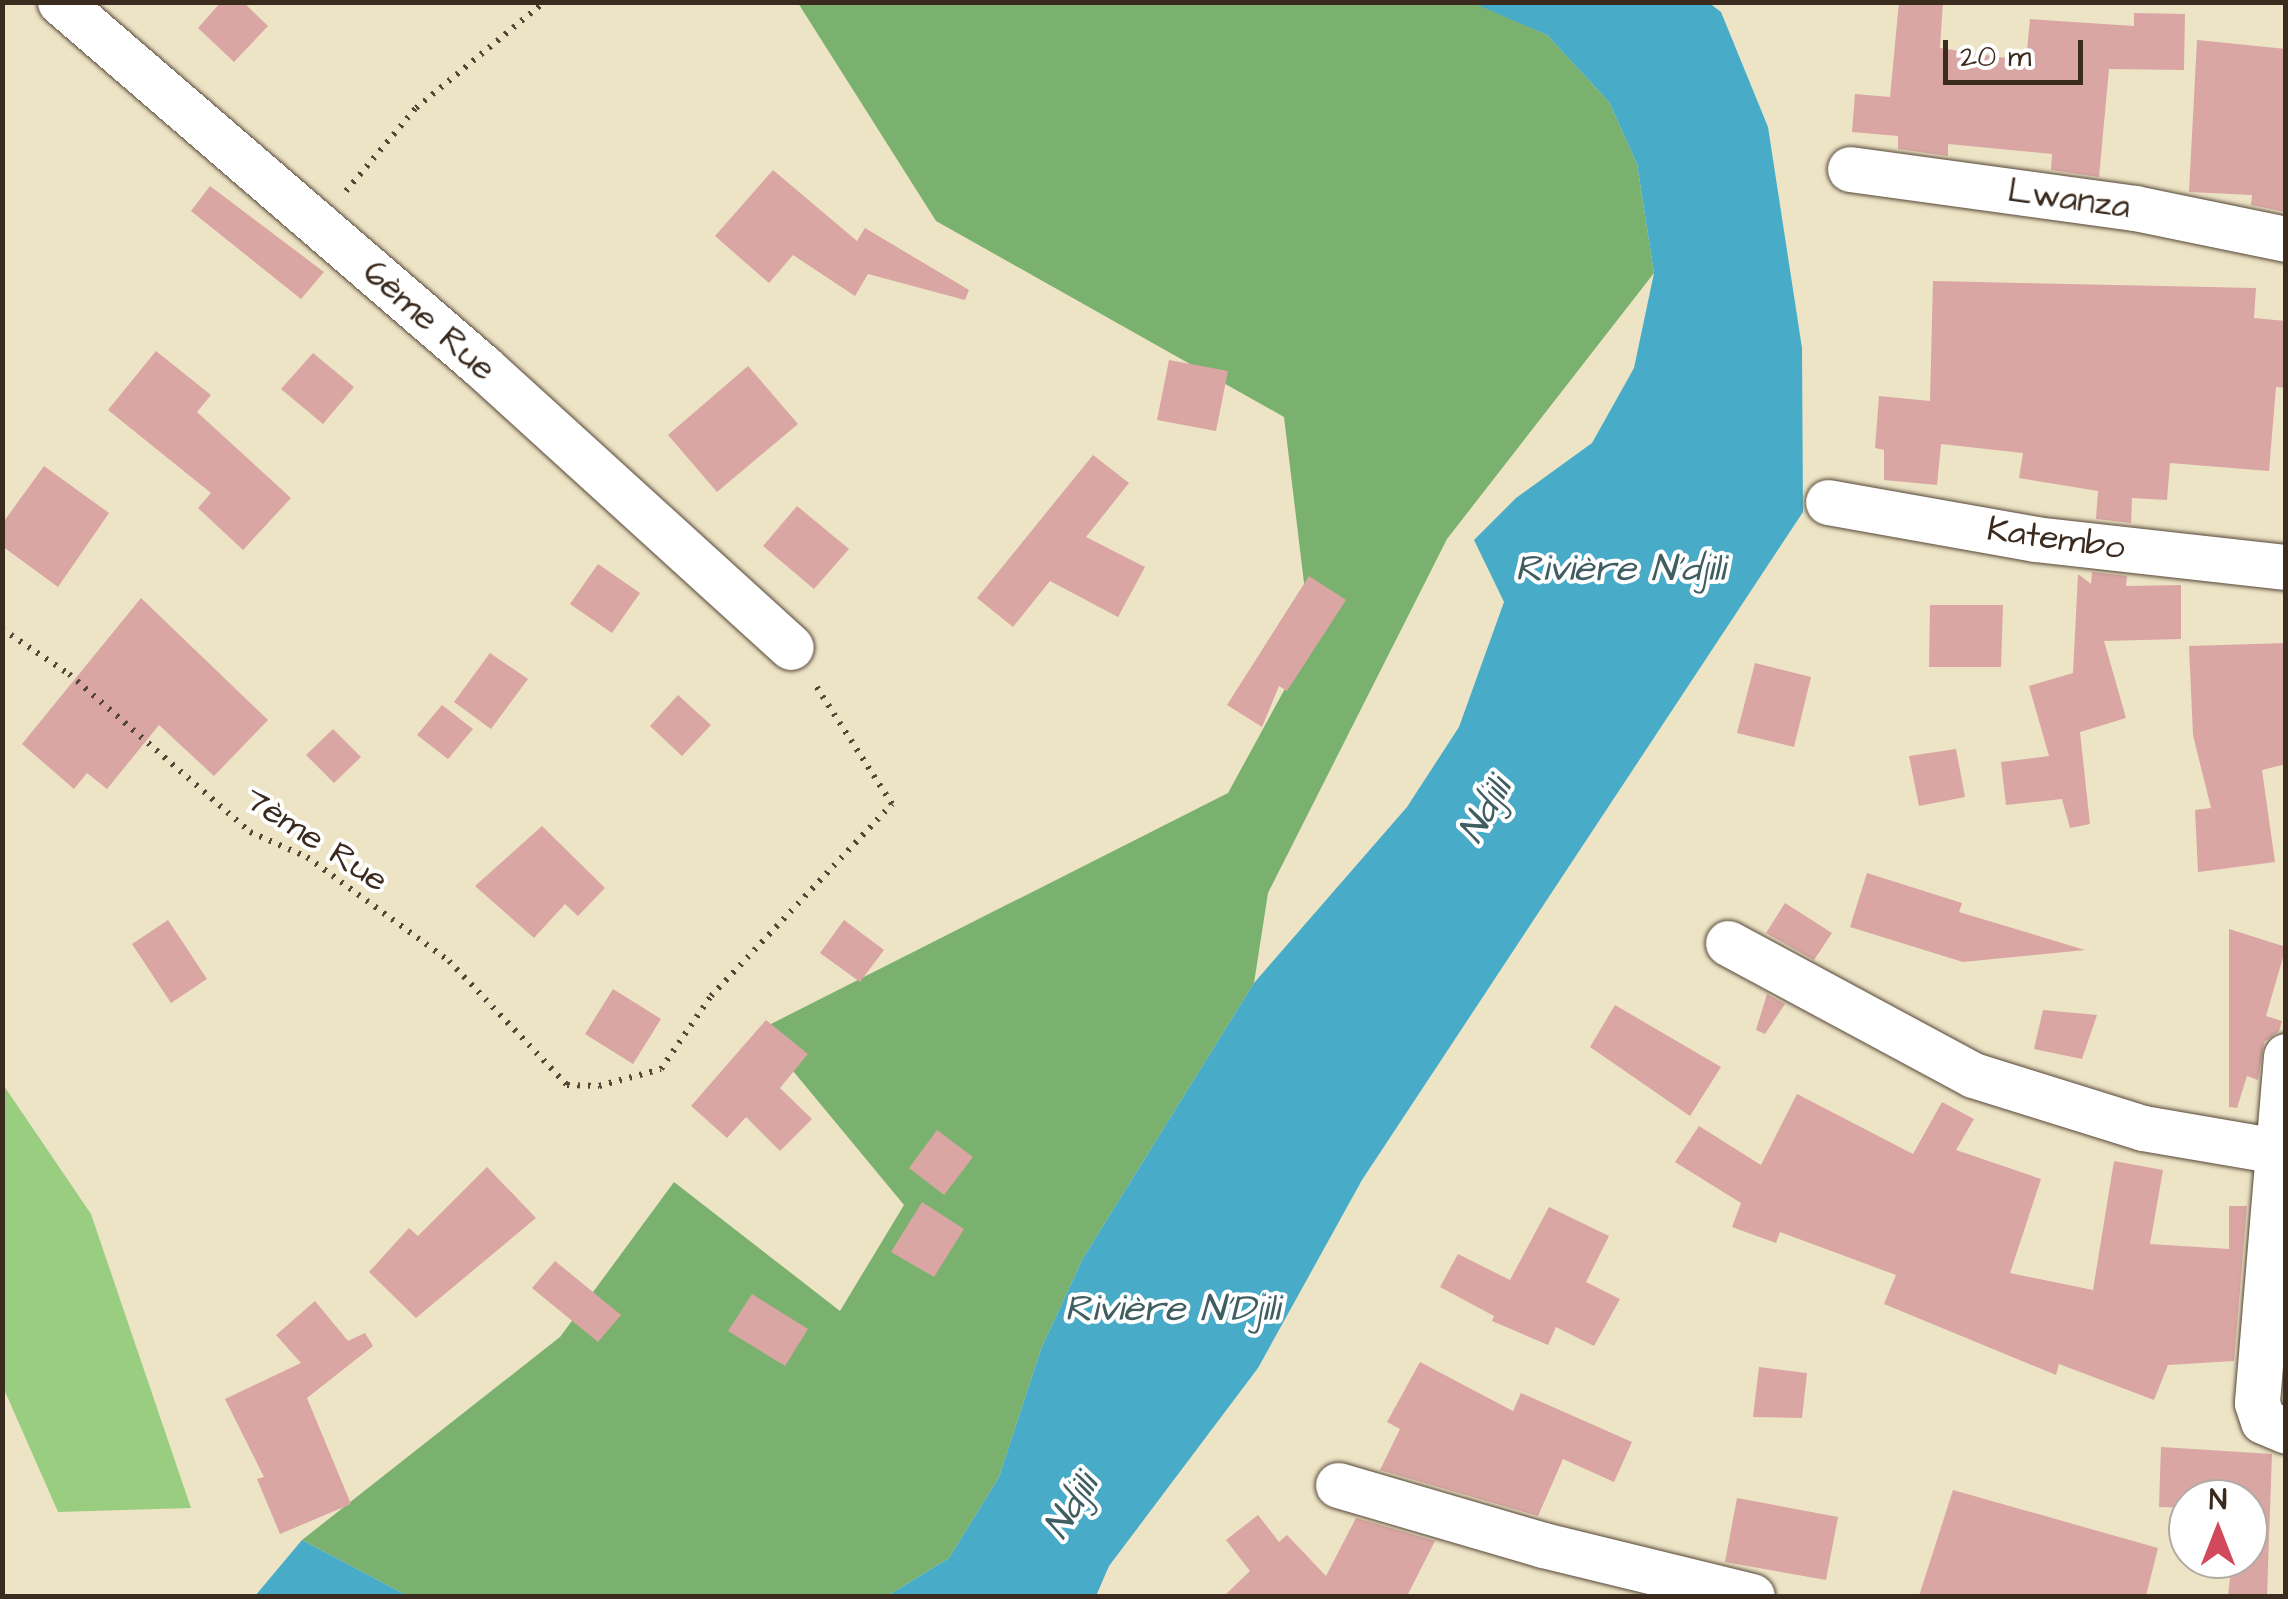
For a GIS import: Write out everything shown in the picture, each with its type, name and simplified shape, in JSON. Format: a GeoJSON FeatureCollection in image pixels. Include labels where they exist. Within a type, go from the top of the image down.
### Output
{"type":"FeatureCollection","features":[{"type":"Feature","properties":{"kind":"street","name":"6ème Rue"},"geometry":{"type":"LineString","coordinates":[[60,2],[484,367],[791,647]]}},
{"type":"Feature","properties":{"kind":"street","name":"Lwanza"},"geometry":{"type":"LineString","coordinates":[[1850,169],[2136,208],[2286,239]]}},
{"type":"Feature","properties":{"kind":"street","name":"Katembo"},"geometry":{"type":"LineString","coordinates":[[1828,502],[2035,539],[2286,567]]}},
{"type":"Feature","properties":{"kind":"street"},"geometry":{"type":"LineString","coordinates":[[1728,943],[1973,1074],[2143,1128],[2278,1151]]}},
{"type":"Feature","properties":{"kind":"street"},"geometry":{"type":"LineString","coordinates":[[2286,1056],[2258,1403],[2263,1422],[2286,1431]]}},
{"type":"Feature","properties":{"kind":"street"},"geometry":{"type":"LineString","coordinates":[[1338,1485],[1542,1545],[1752,1596]]}},
{"type":"Feature","properties":{"kind":"path","name":"7ème Rue"},"geometry":{"type":"LineString","coordinates":[[2,628],[68,674],[250,832],[307,857],[448,961],[566,1085],[599,1086]]}},
{"type":"Feature","properties":{"kind":"green space"},"geometry":{"type":"Polygon","coordinates":[[[1473,2],[1547,35],[1609,102],[1637,164],[1654,273],[1447,539],[1268,893],[1254,983],[1083,1258],[1041,1349],[999,1477],[949,1558],[887,1596],[408,1596],[302,1540],[560,1337],[674,1182],[840,1311],[904,1205],[759,1030],[1228,793],[1311,641],[1284,417],[936,221],[798,3],[1473,2]]]}},
{"type":"Feature","properties":{"kind":"green space"},"geometry":{"type":"Polygon","coordinates":[[[2,1083],[91,1214],[191,1508],[58,1512],[3,1387],[2,1083]]]}},
{"type":"Feature","properties":{"kind":"water","name":"Rivière N'djili"},"geometry":{"type":"Polygon","coordinates":[[[1708,2],[1721,12],[1768,127],[1802,348],[1803,512],[1362,1180],[1258,1368],[1109,1566],[1096,1596],[887,1596],[949,1558],[999,1477],[1041,1349],[1083,1258],[1254,983],[1407,807],[1459,727],[1504,602],[1474,540],[1516,498],[1592,443],[1634,368],[1654,273],[1637,164],[1609,102],[1547,35],[1473,3],[1708,2]]]}},
{"type":"Feature","properties":{"kind":"water"},"geometry":{"type":"Polygon","coordinates":[[[302,1540],[408,1596],[255,1596],[302,1540]]]}},
{"type":"Feature","properties":{"kind":"building"},"geometry":{"type":"Polygon","coordinates":[[[221,2],[243,2],[268,26],[234,62],[198,28],[221,2]]]}},
{"type":"Feature","properties":{"kind":"building"},"geometry":{"type":"Polygon","coordinates":[[[1899,2],[1943,2],[1940,48],[2026,61],[2030,19],[2134,26],[2134,13],[2185,14],[2184,70],[2109,69],[2099,177],[2051,170],[2052,154],[1948,144],[1948,156],[1898,149],[1898,136],[1852,132],[1855,94],[1890,97],[1899,2]]]}},
{"type":"Feature","properties":{"kind":"building"},"geometry":{"type":"Polygon","coordinates":[[[2197,40],[2286,49],[2286,212],[2251,205],[2252,195],[2189,192],[2197,40]]]}},
{"type":"Feature","properties":{"kind":"building"},"geometry":{"type":"Polygon","coordinates":[[[773,170],[857,241],[865,228],[969,290],[965,300],[868,274],[855,296],[793,255],[769,283],[715,236],[773,170]]]}},
{"type":"Feature","properties":{"kind":"building"},"geometry":{"type":"Polygon","coordinates":[[[210,186],[324,272],[301,299],[191,211],[210,186]]]}},
{"type":"Feature","properties":{"kind":"building"},"geometry":{"type":"Polygon","coordinates":[[[1933,281],[2256,288],[2254,318],[2286,321],[2286,388],[2276,387],[2269,471],[2170,463],[2167,500],[2132,498],[2131,523],[2096,519],[2098,491],[2019,478],[2023,453],[1941,444],[1937,485],[1884,480],[1884,450],[1875,448],[1879,396],[1930,401],[1933,281]]]}},
{"type":"Feature","properties":{"kind":"building"},"geometry":{"type":"Polygon","coordinates":[[[156,351],[211,395],[197,412],[291,498],[243,550],[198,508],[211,493],[108,410],[156,351]]]}},
{"type":"Feature","properties":{"kind":"building"},"geometry":{"type":"Polygon","coordinates":[[[313,353],[354,387],[323,424],[281,389],[313,353]]]}},
{"type":"Feature","properties":{"kind":"building"},"geometry":{"type":"Polygon","coordinates":[[[1169,360],[1228,371],[1216,431],[1157,420],[1169,360]]]}},
{"type":"Feature","properties":{"kind":"building"},"geometry":{"type":"Polygon","coordinates":[[[748,366],[798,424],[717,492],[668,435],[748,366]]]}},
{"type":"Feature","properties":{"kind":"building"},"geometry":{"type":"Polygon","coordinates":[[[1093,455],[1129,483],[1086,537],[1145,567],[1118,617],[1050,581],[1013,627],[977,598],[1093,455]]]}},
{"type":"Feature","properties":{"kind":"building"},"geometry":{"type":"Polygon","coordinates":[[[44,466],[109,513],[58,587],[2,546],[2,524],[44,466]]]}},
{"type":"Feature","properties":{"kind":"building"},"geometry":{"type":"Polygon","coordinates":[[[797,506],[849,549],[814,589],[763,546],[797,506]]]}},
{"type":"Feature","properties":{"kind":"building"},"geometry":{"type":"Polygon","coordinates":[[[598,564],[640,593],[612,633],[570,604],[598,564]]]}},
{"type":"Feature","properties":{"kind":"building"},"geometry":{"type":"Polygon","coordinates":[[[2092,572],[2127,576],[2126,586],[2181,585],[2181,639],[2104,641],[2126,718],[2080,732],[2090,824],[2070,828],[2062,799],[2006,805],[2001,762],[2049,756],[2029,686],[2073,673],[2078,574],[2091,584],[2092,572]]]}},
{"type":"Feature","properties":{"kind":"building"},"geometry":{"type":"Polygon","coordinates":[[[1309,576],[1346,600],[1287,691],[1279,686],[1262,727],[1227,705],[1309,576]]]}},
{"type":"Feature","properties":{"kind":"building"},"geometry":{"type":"Polygon","coordinates":[[[141,598],[268,720],[214,776],[159,725],[107,789],[87,773],[74,789],[22,744],[141,598]]]}},
{"type":"Feature","properties":{"kind":"building"},"geometry":{"type":"Polygon","coordinates":[[[1930,605],[2003,605],[2001,667],[1929,667],[1930,605]]]}},
{"type":"Feature","properties":{"kind":"building"},"geometry":{"type":"Polygon","coordinates":[[[2286,643],[2286,764],[2262,770],[2275,862],[2198,872],[2195,810],[2211,808],[2193,735],[2189,646],[2286,643]]]}},
{"type":"Feature","properties":{"kind":"building"},"geometry":{"type":"Polygon","coordinates":[[[490,653],[528,679],[491,729],[454,702],[490,653]]]}},
{"type":"Feature","properties":{"kind":"building"},"geometry":{"type":"Polygon","coordinates":[[[1755,663],[1811,677],[1794,747],[1737,733],[1755,663]]]}},
{"type":"Feature","properties":{"kind":"building"},"geometry":{"type":"Polygon","coordinates":[[[678,695],[711,725],[682,756],[650,726],[678,695]]]}},
{"type":"Feature","properties":{"kind":"building"},"geometry":{"type":"Polygon","coordinates":[[[442,705],[473,729],[448,759],[417,735],[442,705]]]}},
{"type":"Feature","properties":{"kind":"building"},"geometry":{"type":"Polygon","coordinates":[[[333,729],[361,757],[334,783],[306,755],[333,729]]]}},
{"type":"Feature","properties":{"kind":"building"},"geometry":{"type":"Polygon","coordinates":[[[1956,749],[1965,797],[1919,806],[1909,756],[1956,749]]]}},
{"type":"Feature","properties":{"kind":"building"},"geometry":{"type":"Polygon","coordinates":[[[542,826],[605,888],[578,916],[565,904],[534,938],[475,886],[542,826]]]}},
{"type":"Feature","properties":{"kind":"building"},"geometry":{"type":"Polygon","coordinates":[[[1867,873],[1962,903],[1959,912],[2085,950],[1963,962],[1850,927],[1867,873]]]}},
{"type":"Feature","properties":{"kind":"building"},"geometry":{"type":"Polygon","coordinates":[[[1785,903],[1832,933],[1814,960],[1766,933],[1785,903]]]}},
{"type":"Feature","properties":{"kind":"building"},"geometry":{"type":"Polygon","coordinates":[[[168,920],[207,979],[171,1003],[132,944],[168,920]]]}},
{"type":"Feature","properties":{"kind":"building"},"geometry":{"type":"Polygon","coordinates":[[[844,920],[884,950],[860,982],[820,953],[844,920]]]}},
{"type":"Feature","properties":{"kind":"building"},"geometry":{"type":"Polygon","coordinates":[[[2229,929],[2286,947],[2266,1016],[2282,1021],[2279,1031],[2264,1042],[2258,1080],[2247,1076],[2237,1108],[2229,1107],[2229,929]]]}},
{"type":"Feature","properties":{"kind":"building"},"geometry":{"type":"Polygon","coordinates":[[[613,989],[661,1019],[633,1064],[585,1034],[613,989]]]}},
{"type":"Feature","properties":{"kind":"building"},"geometry":{"type":"Polygon","coordinates":[[[1767,994],[1785,1004],[1765,1034],[1756,1030],[1767,994]]]}},
{"type":"Feature","properties":{"kind":"building"},"geometry":{"type":"Polygon","coordinates":[[[1615,1005],[1721,1067],[1690,1116],[1590,1047],[1615,1005]]]}},
{"type":"Feature","properties":{"kind":"building"},"geometry":{"type":"Polygon","coordinates":[[[2043,1010],[2097,1015],[2082,1059],[2034,1049],[2043,1010]]]}},
{"type":"Feature","properties":{"kind":"building"},"geometry":{"type":"Polygon","coordinates":[[[766,1020],[808,1054],[780,1088],[812,1119],[780,1151],[746,1117],[727,1138],[691,1106],[766,1020]]]}},
{"type":"Feature","properties":{"kind":"building"},"geometry":{"type":"Polygon","coordinates":[[[1797,1094],[1913,1154],[1942,1102],[1974,1119],[1956,1150],[2041,1179],[2010,1273],[2093,1290],[2114,1161],[2163,1170],[2150,1244],[2229,1249],[2229,1206],[2247,1206],[2234,1361],[2168,1365],[2154,1400],[2059,1364],[2056,1375],[1884,1304],[1896,1275],[1780,1232],[1776,1243],[1732,1227],[1741,1203],[1675,1162],[1699,1126],[1761,1165],[1797,1094]]]}},
{"type":"Feature","properties":{"kind":"building"},"geometry":{"type":"Polygon","coordinates":[[[937,1130],[973,1157],[944,1195],[909,1168],[937,1130]]]}},
{"type":"Feature","properties":{"kind":"building"},"geometry":{"type":"Polygon","coordinates":[[[487,1167],[536,1218],[416,1318],[369,1272],[409,1228],[418,1236],[487,1167]]]}},
{"type":"Feature","properties":{"kind":"building"},"geometry":{"type":"Polygon","coordinates":[[[922,1202],[964,1229],[934,1277],[891,1252],[922,1202]]]}},
{"type":"Feature","properties":{"kind":"building"},"geometry":{"type":"Polygon","coordinates":[[[1549,1207],[1609,1236],[1586,1282],[1620,1299],[1594,1346],[1556,1327],[1548,1345],[1492,1321],[1494,1316],[1440,1287],[1458,1254],[1510,1280],[1549,1207]]]}},
{"type":"Feature","properties":{"kind":"building"},"geometry":{"type":"Polygon","coordinates":[[[555,1261],[621,1315],[598,1342],[532,1288],[555,1261]]]}},
{"type":"Feature","properties":{"kind":"building"},"geometry":{"type":"Polygon","coordinates":[[[752,1294],[808,1329],[785,1366],[728,1331],[752,1294]]]}},
{"type":"Feature","properties":{"kind":"building"},"geometry":{"type":"Polygon","coordinates":[[[315,1301],[348,1341],[365,1333],[373,1346],[307,1398],[351,1504],[280,1534],[257,1479],[264,1477],[225,1399],[301,1363],[276,1335],[315,1301]]]}},
{"type":"Feature","properties":{"kind":"building"},"geometry":{"type":"Polygon","coordinates":[[[1420,1362],[1513,1411],[1521,1393],[1632,1442],[1614,1482],[1563,1459],[1538,1516],[1380,1470],[1400,1429],[1387,1422],[1420,1362]]]}},
{"type":"Feature","properties":{"kind":"building"},"geometry":{"type":"Polygon","coordinates":[[[1759,1367],[1807,1373],[1802,1418],[1753,1417],[1759,1367]]]}},
{"type":"Feature","properties":{"kind":"building"},"geometry":{"type":"Polygon","coordinates":[[[2161,1447],[2272,1454],[2268,1568],[2268,1479],[2168,1479],[2168,1507],[2159,1507],[2161,1447]]]}},
{"type":"Feature","properties":{"kind":"building"},"geometry":{"type":"Polygon","coordinates":[[[1953,1490],[2158,1548],[2146,1596],[1919,1596],[1953,1490]]]}},
{"type":"Feature","properties":{"kind":"building"},"geometry":{"type":"Polygon","coordinates":[[[1737,1498],[1838,1517],[1826,1580],[1725,1562],[1737,1498]]]}},
{"type":"Feature","properties":{"kind":"building"},"geometry":{"type":"Polygon","coordinates":[[[1258,1515],[1279,1542],[1287,1535],[1326,1576],[1356,1518],[1435,1541],[1407,1596],[1224,1596],[1250,1571],[1226,1540],[1258,1515]]]}},
{"type":"Feature","properties":{"kind":"building"},"geometry":{"type":"Polygon","coordinates":[[[2230,1579],[2268,1579],[2267,1596],[2228,1596],[2230,1579]]]}},
{"type":"Feature","properties":{"kind":"water label","name":"Ndjili"},"geometry":{"type":"Point","coordinates":[1486,811]}},
{"type":"Feature","properties":{"kind":"water label","name":"Rivière N'Djili"},"geometry":{"type":"Point","coordinates":[1172,1310]}},
{"type":"Feature","properties":{"kind":"water label","name":"Ndjili"},"geometry":{"type":"Point","coordinates":[1072,1507]}}]}
